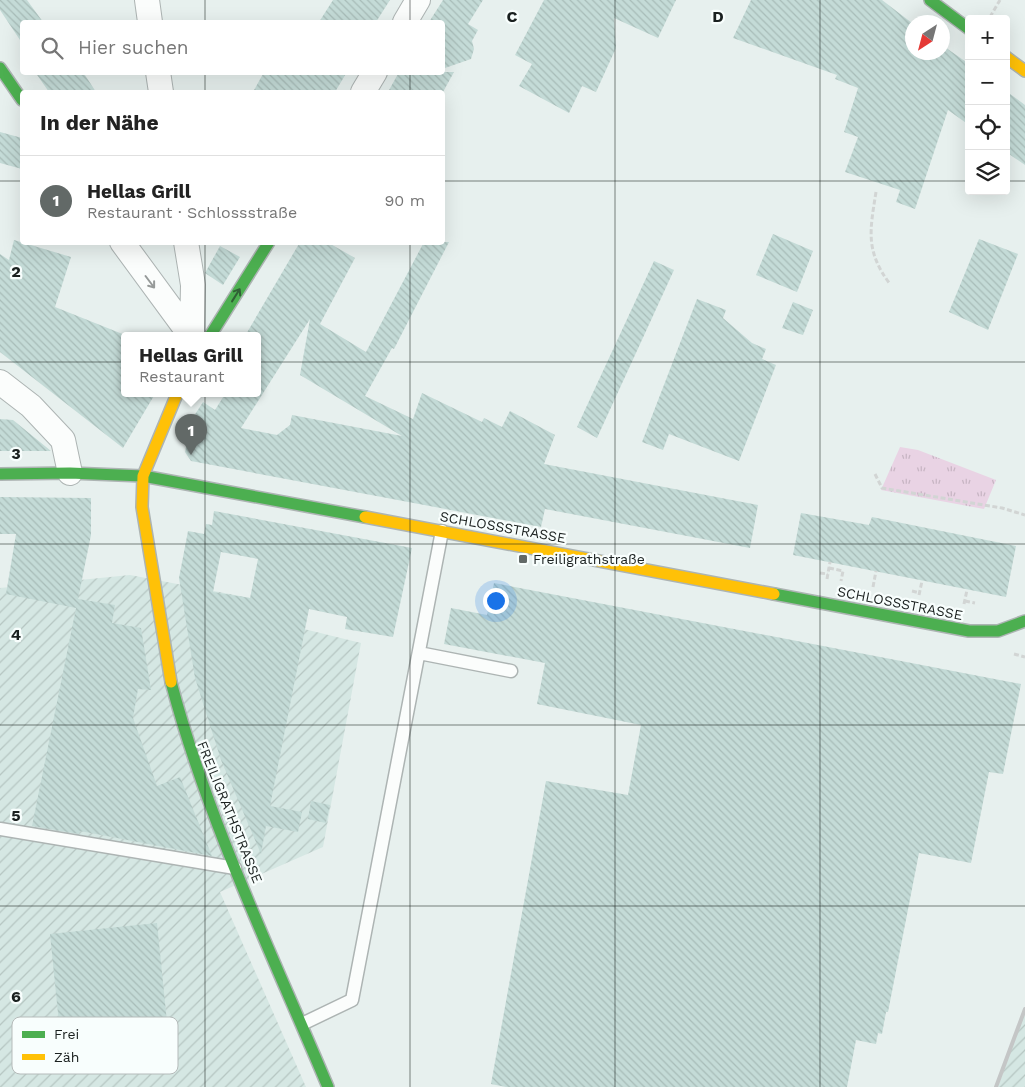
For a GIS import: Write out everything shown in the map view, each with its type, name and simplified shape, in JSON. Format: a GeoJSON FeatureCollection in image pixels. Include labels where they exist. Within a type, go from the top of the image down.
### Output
{"type":"FeatureCollection","features":[{"type":"Feature","properties":{"kind":"street"},"geometry":{"type":"LineString","coordinates":[[147,0],[150,20]]}},
{"type":"Feature","properties":{"kind":"street"},"geometry":{"type":"LineString","coordinates":[[406,20],[418,0]]}},
{"type":"Feature","properties":{"kind":"street"},"geometry":{"type":"LineString","coordinates":[[930,0],[965,26]]}},
{"type":"Feature","properties":{"kind":"street"},"geometry":{"type":"LineString","coordinates":[[1010,60],[1025,71]]}},
{"type":"Feature","properties":{"kind":"street"},"geometry":{"type":"LineString","coordinates":[[0,68],[20,97]]}},
{"type":"Feature","properties":{"kind":"street"},"geometry":{"type":"LineString","coordinates":[[158,75],[161,90]]}},
{"type":"Feature","properties":{"kind":"street"},"geometry":{"type":"LineString","coordinates":[[364,90],[373,75]]}},
{"type":"Feature","properties":{"kind":"street"},"geometry":{"type":"LineString","coordinates":[[124,245],[188,332]]}},
{"type":"Feature","properties":{"kind":"street"},"geometry":{"type":"LineString","coordinates":[[186,245],[193,285],[191,332]]}},
{"type":"Feature","properties":{"kind":"street"},"geometry":{"type":"LineString","coordinates":[[213,332],[267,245]]}},
{"type":"Feature","properties":{"kind":"street"},"geometry":{"type":"LineString","coordinates":[[0,382],[31,406],[63,440],[70,473]]}},
{"type":"Feature","properties":{"kind":"street","name":"FREILIGRATHSTRASSE"},"geometry":{"type":"LineString","coordinates":[[176,397],[164,420],[143,476],[142,507],[167,668],[187,744],[235,868],[328,1087]]}},
{"type":"Feature","properties":{"kind":"street","name":"SCHLOSSSTRASSE"},"geometry":{"type":"LineString","coordinates":[[0,474],[70,473],[143,476],[969,631],[988,632],[1008,629],[1025,620]]}},
{"type":"Feature","properties":{"kind":"lane"},"geometry":{"type":"LineString","coordinates":[[302,1024],[352,1000],[442,531]]}},
{"type":"Feature","properties":{"kind":"lane"},"geometry":{"type":"LineString","coordinates":[[419,653],[511,671]]}},
{"type":"Feature","properties":{"kind":"lane"},"geometry":{"type":"LineString","coordinates":[[0,829],[235,868]]}},
{"type":"Feature","properties":{"kind":"path"},"geometry":{"type":"LineString","coordinates":[[991,15],[1000,0]]}},
{"type":"Feature","properties":{"kind":"path"},"geometry":{"type":"LineString","coordinates":[[876,192],[870,234],[878,268],[890,284]]}},
{"type":"Feature","properties":{"kind":"path"},"geometry":{"type":"LineString","coordinates":[[875,474],[882,488],[1002,508],[1025,515]]}},
{"type":"Feature","properties":{"kind":"path"},"geometry":{"type":"LineString","coordinates":[[829,568],[830,562]]}},
{"type":"Feature","properties":{"kind":"path"},"geometry":{"type":"LineString","coordinates":[[820,573],[828,574]]}},
{"type":"Feature","properties":{"kind":"path"},"geometry":{"type":"LineString","coordinates":[[912,591],[920,593]]}},
{"type":"Feature","properties":{"kind":"path"},"geometry":{"type":"LineString","coordinates":[[965,601],[975,603]]}},
{"type":"Feature","properties":{"kind":"shaded area"},"geometry":{"type":"Polygon","coordinates":[[[130,575],[283,604],[304,629],[361,643],[323,847],[220,892],[306,1087],[0,1087],[0,588],[130,575]]]}},
{"type":"Feature","properties":{"kind":"shaded area"},"geometry":{"type":"Polygon","coordinates":[[[1025,1011],[1025,1087],[998,1087],[1025,1011]]]}},
{"type":"Feature","properties":{"kind":"green space"},"geometry":{"type":"Polygon","coordinates":[[[900,447],[918,450],[996,480],[984,509],[881,490],[900,447]]]}},
{"type":"Feature","properties":{"kind":"building"},"geometry":{"type":"Polygon","coordinates":[[[0,0],[27,0],[42,20],[20,20],[20,40],[0,10],[0,0]]]}},
{"type":"Feature","properties":{"kind":"building"},"geometry":{"type":"Polygon","coordinates":[[[333,0],[390,0],[377,20],[320,20],[333,0]]]}},
{"type":"Feature","properties":{"kind":"building"},"geometry":{"type":"Polygon","coordinates":[[[443,0],[483,0],[468,24],[478,30],[472,41],[474,49],[471,59],[445,68],[445,20],[430,20],[443,0]]]}},
{"type":"Feature","properties":{"kind":"building"},"geometry":{"type":"Polygon","coordinates":[[[544,0],[676,0],[658,38],[614,18],[616,48],[596,92],[582,86],[569,113],[519,86],[532,64],[515,55],[544,0]]]}},
{"type":"Feature","properties":{"kind":"building"},"geometry":{"type":"Polygon","coordinates":[[[751,0],[882,0],[905,18],[905,60],[950,60],[950,51],[965,61],[965,122],[948,110],[915,209],[896,202],[900,190],[845,172],[858,137],[844,132],[858,88],[835,79],[837,75],[733,38],[751,0]]]}},
{"type":"Feature","properties":{"kind":"building"},"geometry":{"type":"Polygon","coordinates":[[[445,72],[454,72],[444,90],[389,90],[397,75],[445,75],[445,72]]]}},
{"type":"Feature","properties":{"kind":"building"},"geometry":{"type":"Polygon","coordinates":[[[37,75],[85,75],[95,90],[48,90],[37,75]]]}},
{"type":"Feature","properties":{"kind":"building"},"geometry":{"type":"Polygon","coordinates":[[[262,75],[345,75],[336,90],[254,90],[262,75]]]}},
{"type":"Feature","properties":{"kind":"building"},"geometry":{"type":"Polygon","coordinates":[[[1010,94],[1025,105],[1025,165],[1010,155],[1010,94]]]}},
{"type":"Feature","properties":{"kind":"building"},"geometry":{"type":"Polygon","coordinates":[[[0,132],[20,137],[20,168],[0,163],[0,132]]]}},
{"type":"Feature","properties":{"kind":"building"},"geometry":{"type":"Polygon","coordinates":[[[773,234],[813,251],[797,292],[756,275],[773,234]]]}},
{"type":"Feature","properties":{"kind":"building"},"geometry":{"type":"Polygon","coordinates":[[[979,239],[1018,254],[988,330],[949,312],[979,239]]]}},
{"type":"Feature","properties":{"kind":"building"},"geometry":{"type":"Polygon","coordinates":[[[14,240],[20,242],[20,245],[31,245],[71,257],[55,307],[121,333],[121,397],[153,397],[123,448],[0,352],[0,254],[9,260],[14,240]]]}},
{"type":"Feature","properties":{"kind":"building"},"geometry":{"type":"Polygon","coordinates":[[[445,242],[449,242],[394,349],[392,348],[365,396],[413,419],[422,393],[482,422],[484,418],[502,427],[510,411],[555,435],[544,464],[758,505],[750,548],[545,509],[541,527],[191,461],[185,452],[192,419],[203,402],[215,410],[223,397],[261,397],[241,428],[277,435],[290,425],[292,415],[402,436],[300,375],[310,319],[261,396],[261,332],[247,332],[298,245],[332,245],[355,258],[320,324],[366,352],[422,245],[445,245],[445,242]]]}},
{"type":"Feature","properties":{"kind":"building"},"geometry":{"type":"Polygon","coordinates":[[[220,246],[240,257],[223,285],[205,273],[220,246]]]}},
{"type":"Feature","properties":{"kind":"building"},"geometry":{"type":"Polygon","coordinates":[[[654,261],[674,270],[597,438],[577,427],[654,261]]]}},
{"type":"Feature","properties":{"kind":"building"},"geometry":{"type":"Polygon","coordinates":[[[697,299],[726,310],[723,318],[752,343],[766,349],[762,359],[776,365],[739,461],[669,434],[663,450],[642,442],[697,299]]]}},
{"type":"Feature","properties":{"kind":"building"},"geometry":{"type":"Polygon","coordinates":[[[793,302],[813,310],[803,335],[782,328],[793,302]]]}},
{"type":"Feature","properties":{"kind":"building"},"geometry":{"type":"Polygon","coordinates":[[[0,419],[13,420],[51,451],[0,451],[0,419]]]}},
{"type":"Feature","properties":{"kind":"building"},"geometry":{"type":"Polygon","coordinates":[[[0,497],[91,498],[91,535],[78,599],[115,605],[112,623],[141,628],[151,690],[138,689],[133,718],[157,786],[180,777],[212,856],[80,831],[79,834],[32,826],[76,608],[6,594],[16,534],[0,534],[0,497]]]}},
{"type":"Feature","properties":{"kind":"building"},"geometry":{"type":"Polygon","coordinates":[[[214,511],[412,548],[393,637],[345,629],[347,617],[309,609],[270,806],[302,812],[298,832],[266,826],[261,854],[221,760],[195,678],[179,578],[188,531],[204,534],[206,524],[212,525],[214,511]],[[221,552],[213,592],[250,598],[258,559],[221,552]]]}},
{"type":"Feature","properties":{"kind":"building"},"geometry":{"type":"Polygon","coordinates":[[[801,513],[869,525],[872,517],[1016,546],[1006,597],[793,555],[801,513]]]}},
{"type":"Feature","properties":{"kind":"building"},"geometry":{"type":"Polygon","coordinates":[[[494,583],[1021,684],[1003,774],[989,772],[971,863],[919,853],[882,1034],[878,1033],[876,1044],[856,1040],[847,1087],[506,1087],[491,1084],[546,781],[628,795],[641,725],[537,704],[545,663],[444,644],[451,608],[487,615],[494,583]]]}},
{"type":"Feature","properties":{"kind":"building"},"geometry":{"type":"Polygon","coordinates":[[[311,801],[330,805],[326,823],[308,819],[311,801]]]}},
{"type":"Feature","properties":{"kind":"building"},"geometry":{"type":"Polygon","coordinates":[[[157,923],[166,1017],[58,1017],[50,934],[157,923]]]}},
{"type":"Feature","properties":{"kind":"railway"},"geometry":{"type":"LineString","coordinates":[[996,1087],[1025,1009]]}},
{"type":"Feature","properties":{"kind":"traffic: fast"},"geometry":{"type":"LineString","coordinates":[[930,0],[965,26]]}},
{"type":"Feature","properties":{"kind":"traffic: fast"},"geometry":{"type":"LineString","coordinates":[[0,68],[20,97]]}},
{"type":"Feature","properties":{"kind":"traffic: fast"},"geometry":{"type":"LineString","coordinates":[[213,332],[267,245]]}},
{"type":"Feature","properties":{"kind":"traffic: fast"},"geometry":{"type":"LineString","coordinates":[[0,474],[70,473],[143,476],[365,517]]}},
{"type":"Feature","properties":{"kind":"traffic: fast"},"geometry":{"type":"LineString","coordinates":[[774,594],[969,631],[998,631],[1025,621]]}},
{"type":"Feature","properties":{"kind":"traffic: fast"},"geometry":{"type":"LineString","coordinates":[[171,682],[203,786],[222,837],[328,1087]]}},
{"type":"Feature","properties":{"kind":"traffic: slow"},"geometry":{"type":"LineString","coordinates":[[1010,60],[1025,71]]}},
{"type":"Feature","properties":{"kind":"traffic: slow"},"geometry":{"type":"LineString","coordinates":[[171,682],[142,507],[143,476],[176,397]]}},
{"type":"Feature","properties":{"kind":"traffic: slow"},"geometry":{"type":"LineString","coordinates":[[365,517],[774,594]]}},
{"type":"Feature","properties":{"kind":"place","name":"Hellas Grill"},"geometry":{"type":"Point","coordinates":[191,455]}},
{"type":"Feature","properties":{"kind":"place","name":"Freiligrathstraße"},"geometry":{"type":"Point","coordinates":[523,559]}}]}
